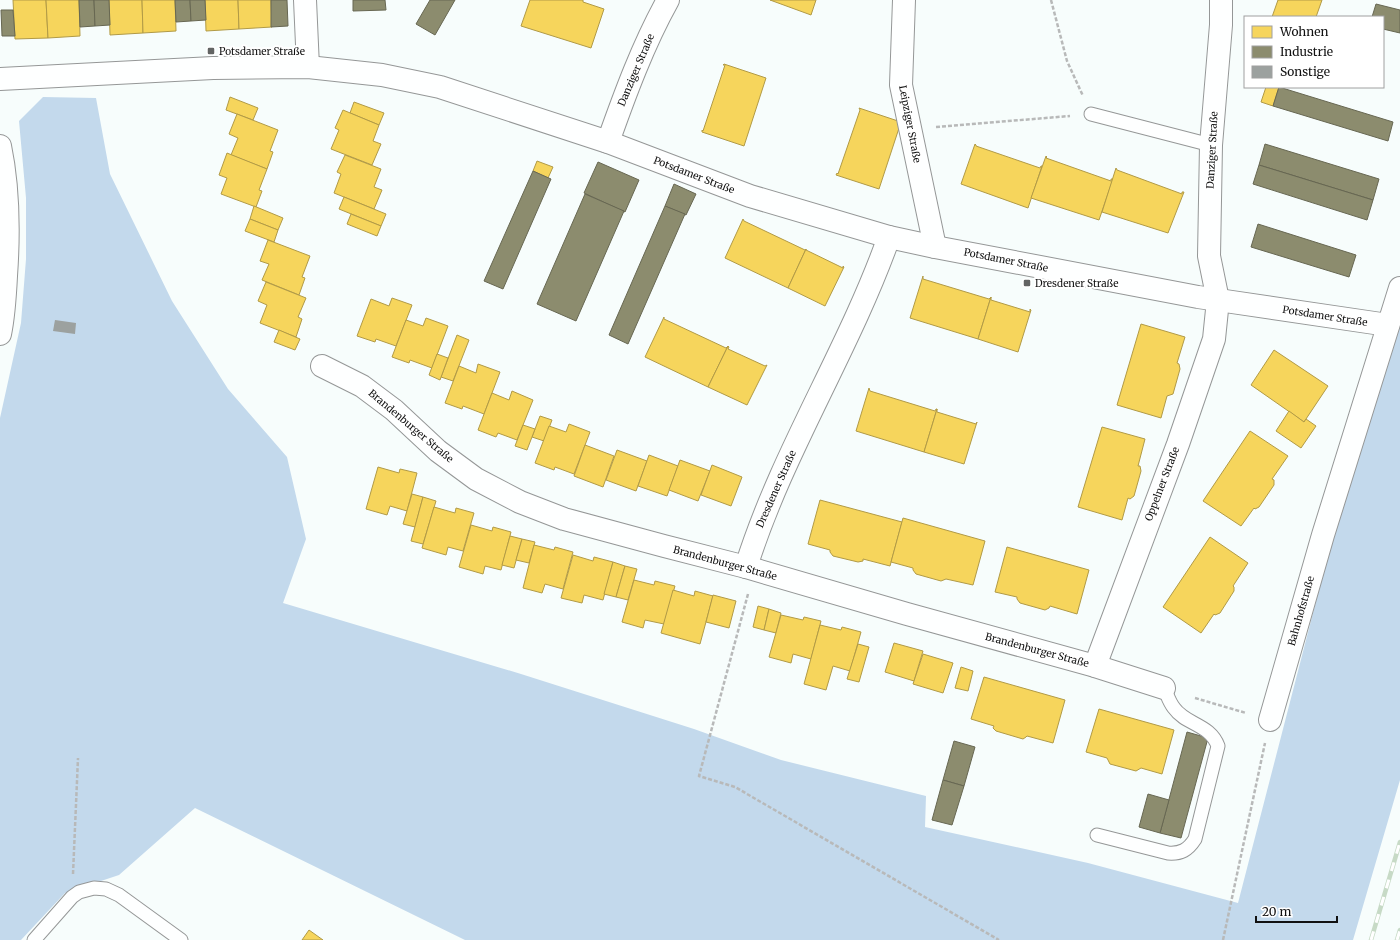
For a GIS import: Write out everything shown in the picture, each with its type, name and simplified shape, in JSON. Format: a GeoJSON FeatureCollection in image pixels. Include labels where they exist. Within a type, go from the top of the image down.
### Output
{"type":"FeatureCollection","features":[{"type":"Feature","properties":{"kind":"street"},"geometry":{"type":"LineString","coordinates":[[305,0],[308,67]]}},
{"type":"Feature","properties":{"kind":"street","name":"Danziger Straße"},"geometry":{"type":"LineString","coordinates":[[608,142],[631,80],[658,17],[668,0]]}},
{"type":"Feature","properties":{"kind":"street","name":"Leipziger Straße"},"geometry":{"type":"LineString","coordinates":[[904,0],[901,85],[935,247]]}},
{"type":"Feature","properties":{"kind":"street","name":"Danziger Straße"},"geometry":{"type":"LineString","coordinates":[[1218,300],[1209,256],[1211,145],[1221,25],[1221,0]]}},
{"type":"Feature","properties":{"kind":"street","name":"Potsdamer Straße"},"geometry":{"type":"LineString","coordinates":[[0,79],[213,68],[308,67],[382,75],[440,87],[608,142],[750,196],[889,237],[1198,297],[1388,325]]}},
{"type":"Feature","properties":{"kind":"street"},"geometry":{"type":"LineString","coordinates":[[0,146],[7,193],[8,251],[3,316],[0,334]]}},
{"type":"Feature","properties":{"kind":"street","name":"Dresdener Straße"},"geometry":{"type":"LineString","coordinates":[[746,567],[756,534],[768,506],[876,272],[889,237]]}},
{"type":"Feature","properties":{"kind":"street","name":"Bahnhofstraße"},"geometry":{"type":"LineString","coordinates":[[1270,720],[1323,535],[1400,288]]}},
{"type":"Feature","properties":{"kind":"street","name":"Oppelner Straße"},"geometry":{"type":"LineString","coordinates":[[1095,666],[1178,444],[1214,339],[1218,300]]}},
{"type":"Feature","properties":{"kind":"street","name":"Brandenburger Straße"},"geometry":{"type":"LineString","coordinates":[[322,366],[362,386],[394,410],[438,452],[476,479],[520,502],[564,519],[746,567],[907,614],[1095,666],[1164,688]]}},
{"type":"Feature","properties":{"kind":"lane"},"geometry":{"type":"LineString","coordinates":[[1091,114],[1211,145]]}},
{"type":"Feature","properties":{"kind":"lane"},"geometry":{"type":"LineString","coordinates":[[1097,835],[1168,853],[1183,852],[1195,839],[1218,746],[1213,736],[1174,708],[1164,688]]}},
{"type":"Feature","properties":{"kind":"lane"},"geometry":{"type":"LineString","coordinates":[[34,940],[72,897],[79,892],[94,888],[106,889],[119,895],[181,940]]}},
{"type":"Feature","properties":{"kind":"path"},"geometry":{"type":"LineString","coordinates":[[910,129],[1091,114],[1067,61],[1051,0]]}},
{"type":"Feature","properties":{"kind":"path"},"geometry":{"type":"LineString","coordinates":[[746,567],[748,592],[699,776],[735,787],[999,940]]}},
{"type":"Feature","properties":{"kind":"path"},"geometry":{"type":"LineString","coordinates":[[1164,688],[1270,720],[1223,940]]}},
{"type":"Feature","properties":{"kind":"path"},"geometry":{"type":"LineString","coordinates":[[72,897],[78,758]]}},
{"type":"Feature","properties":{"kind":"shaded area"},"geometry":{"type":"Polygon","coordinates":[[[43,97],[96,98],[110,174],[172,301],[228,389],[287,457],[306,539],[283,603],[521,674],[694,729],[781,760],[926,796],[925,827],[1088,863],[1238,903],[1357,443],[1400,311],[1400,780],[1353,940],[465,940],[195,808],[119,875],[65,893],[21,940],[0,940],[0,418],[21,323],[26,259],[26,198],[19,121],[43,97]]]}},
{"type":"Feature","properties":{"kind":"building: Wohnen"},"geometry":{"type":"Polygon","coordinates":[[[13,0],[46,0],[48,38],[15,39],[13,0]]]}},
{"type":"Feature","properties":{"kind":"building: Wohnen"},"geometry":{"type":"Polygon","coordinates":[[[46,0],[79,0],[80,36],[48,38],[46,0]]]}},
{"type":"Feature","properties":{"kind":"building: Wohnen"},"geometry":{"type":"Polygon","coordinates":[[[109,0],[142,0],[143,33],[110,35],[109,0]]]}},
{"type":"Feature","properties":{"kind":"building: Wohnen"},"geometry":{"type":"Polygon","coordinates":[[[142,0],[175,0],[176,31],[143,33],[142,0]]]}},
{"type":"Feature","properties":{"kind":"building: Wohnen"},"geometry":{"type":"Polygon","coordinates":[[[205,0],[238,0],[239,29],[206,31],[205,0]]]}},
{"type":"Feature","properties":{"kind":"building: Wohnen"},"geometry":{"type":"Polygon","coordinates":[[[238,0],[271,0],[272,27],[239,29],[238,0]]]}},
{"type":"Feature","properties":{"kind":"building: Wohnen"},"geometry":{"type":"Polygon","coordinates":[[[530,0],[583,0],[583,2],[604,9],[591,48],[521,26],[530,0]]]}},
{"type":"Feature","properties":{"kind":"building: Wohnen"},"geometry":{"type":"Polygon","coordinates":[[[770,0],[816,0],[811,15],[770,0]]]}},
{"type":"Feature","properties":{"kind":"building: Wohnen"},"geometry":{"type":"Polygon","coordinates":[[[1278,0],[1322,0],[1316,16],[1272,16],[1278,0]]]}},
{"type":"Feature","properties":{"kind":"building: Wohnen"},"geometry":{"type":"Polygon","coordinates":[[[724,64],[766,78],[744,146],[702,132],[725,65],[723,65],[724,64]]]}},
{"type":"Feature","properties":{"kind":"building: Wohnen"},"geometry":{"type":"Polygon","coordinates":[[[1266,88],[1279,88],[1273,106],[1261,102],[1266,88]]]}},
{"type":"Feature","properties":{"kind":"building: Wohnen"},"geometry":{"type":"Polygon","coordinates":[[[230,97],[258,108],[253,120],[226,110],[230,97]]]}},
{"type":"Feature","properties":{"kind":"building: Wohnen"},"geometry":{"type":"Polygon","coordinates":[[[354,102],[384,113],[379,125],[350,113],[354,102]]]}},
{"type":"Feature","properties":{"kind":"building: Wohnen"},"geometry":{"type":"Polygon","coordinates":[[[859,108],[901,122],[879,189],[836,175],[837,173],[838,174],[860,110],[859,108]]]}},
{"type":"Feature","properties":{"kind":"building: Wohnen"},"geometry":{"type":"Polygon","coordinates":[[[343,110],[379,125],[373,141],[381,144],[372,165],[331,149],[339,130],[335,128],[343,110]]]}},
{"type":"Feature","properties":{"kind":"building: Wohnen"},"geometry":{"type":"Polygon","coordinates":[[[237,114],[278,130],[270,151],[273,152],[267,169],[231,155],[238,138],[229,134],[237,114]]]}},
{"type":"Feature","properties":{"kind":"building: Wohnen"},"geometry":{"type":"Polygon","coordinates":[[[975,144],[976,146],[1040,168],[1042,166],[1028,208],[961,184],[975,144]]]}},
{"type":"Feature","properties":{"kind":"building: Wohnen"},"geometry":{"type":"Polygon","coordinates":[[[227,153],[267,169],[259,190],[262,191],[256,207],[221,194],[227,178],[219,175],[227,153]]]}},
{"type":"Feature","properties":{"kind":"building: Wohnen"},"geometry":{"type":"Polygon","coordinates":[[[345,155],[381,169],[374,187],[382,190],[374,209],[334,193],[341,174],[337,172],[345,155]]]}},
{"type":"Feature","properties":{"kind":"building: Wohnen"},"geometry":{"type":"Polygon","coordinates":[[[1046,156],[1046,158],[1111,181],[1111,179],[1113,179],[1099,220],[1031,198],[1046,156]]]}},
{"type":"Feature","properties":{"kind":"building: Wohnen"},"geometry":{"type":"Polygon","coordinates":[[[537,161],[553,167],[548,178],[533,171],[537,161]]]}},
{"type":"Feature","properties":{"kind":"building: Wohnen"},"geometry":{"type":"Polygon","coordinates":[[[1116,168],[1117,170],[1182,194],[1182,192],[1184,192],[1168,233],[1102,212],[1116,168]]]}},
{"type":"Feature","properties":{"kind":"building: Wohnen"},"geometry":{"type":"Polygon","coordinates":[[[344,197],[386,214],[381,226],[339,209],[344,197]]]}},
{"type":"Feature","properties":{"kind":"building: Wohnen"},"geometry":{"type":"Polygon","coordinates":[[[254,206],[283,218],[278,230],[250,219],[254,206]]]}},
{"type":"Feature","properties":{"kind":"building: Wohnen"},"geometry":{"type":"Polygon","coordinates":[[[351,214],[381,226],[377,236],[347,224],[351,214]]]}},
{"type":"Feature","properties":{"kind":"building: Wohnen"},"geometry":{"type":"Polygon","coordinates":[[[250,219],[278,230],[274,242],[245,231],[250,219]]]}},
{"type":"Feature","properties":{"kind":"building: Wohnen"},"geometry":{"type":"Polygon","coordinates":[[[743,219],[744,221],[805,250],[806,249],[788,288],[725,258],[743,219]]]}},
{"type":"Feature","properties":{"kind":"building: Wohnen"},"geometry":{"type":"Polygon","coordinates":[[[268,240],[310,256],[302,277],[305,278],[299,295],[262,280],[269,264],[260,261],[268,240]]]}},
{"type":"Feature","properties":{"kind":"building: Wohnen"},"geometry":{"type":"Polygon","coordinates":[[[806,249],[843,268],[843,266],[844,267],[825,306],[788,288],[806,249]]]}},
{"type":"Feature","properties":{"kind":"building: Wohnen"},"geometry":{"type":"Polygon","coordinates":[[[923,276],[923,279],[989,299],[991,297],[978,339],[910,318],[923,276]]]}},
{"type":"Feature","properties":{"kind":"building: Wohnen"},"geometry":{"type":"Polygon","coordinates":[[[266,282],[306,298],[298,317],[302,319],[296,337],[260,323],[267,305],[258,301],[266,282]]]}},
{"type":"Feature","properties":{"kind":"building: Wohnen"},"geometry":{"type":"Polygon","coordinates":[[[991,297],[991,300],[1030,312],[1030,309],[1031,310],[1018,352],[978,339],[991,297]]]}},
{"type":"Feature","properties":{"kind":"building: Wohnen"},"geometry":{"type":"Polygon","coordinates":[[[392,298],[412,305],[396,346],[376,339],[375,342],[357,336],[371,299],[389,306],[392,298]]]}},
{"type":"Feature","properties":{"kind":"building: Wohnen"},"geometry":{"type":"Polygon","coordinates":[[[664,317],[664,319],[726,348],[728,346],[708,387],[645,357],[664,317]]]}},
{"type":"Feature","properties":{"kind":"building: Wohnen"},"geometry":{"type":"Polygon","coordinates":[[[426,318],[448,326],[432,368],[410,360],[409,363],[392,357],[406,320],[423,326],[426,318]]]}},
{"type":"Feature","properties":{"kind":"building: Wohnen"},"geometry":{"type":"Polygon","coordinates":[[[1141,324],[1185,337],[1177,363],[1179,364],[1180,369],[1173,394],[1167,396],[1161,418],[1117,405],[1141,324]]]}},
{"type":"Feature","properties":{"kind":"building: Wohnen"},"geometry":{"type":"Polygon","coordinates":[[[279,330],[300,339],[295,350],[274,342],[279,330]]]}},
{"type":"Feature","properties":{"kind":"building: Wohnen"},"geometry":{"type":"Polygon","coordinates":[[[457,335],[469,340],[453,381],[441,377],[457,335]]]}},
{"type":"Feature","properties":{"kind":"building: Wohnen"},"geometry":{"type":"Polygon","coordinates":[[[728,346],[728,349],[765,366],[767,365],[747,405],[708,387],[728,346]]]}},
{"type":"Feature","properties":{"kind":"building: Wohnen"},"geometry":{"type":"Polygon","coordinates":[[[1274,350],[1328,386],[1304,422],[1251,385],[1274,350]]]}},
{"type":"Feature","properties":{"kind":"building: Wohnen"},"geometry":{"type":"Polygon","coordinates":[[[437,354],[448,358],[440,380],[429,375],[437,354]]]}},
{"type":"Feature","properties":{"kind":"building: Wohnen"},"geometry":{"type":"Polygon","coordinates":[[[478,364],[500,372],[484,414],[463,406],[462,409],[445,403],[459,366],[476,373],[478,364]]]}},
{"type":"Feature","properties":{"kind":"building: Wohnen"},"geometry":{"type":"Polygon","coordinates":[[[869,388],[870,391],[935,411],[937,409],[924,452],[856,431],[869,388]]]}},
{"type":"Feature","properties":{"kind":"building: Wohnen"},"geometry":{"type":"Polygon","coordinates":[[[512,391],[533,400],[517,440],[498,433],[496,437],[478,430],[492,393],[509,400],[512,391]]]}},
{"type":"Feature","properties":{"kind":"building: Wohnen"},"geometry":{"type":"Polygon","coordinates":[[[937,409],[937,412],[976,424],[977,422],[964,464],[924,452],[937,409]]]}},
{"type":"Feature","properties":{"kind":"building: Wohnen"},"geometry":{"type":"Polygon","coordinates":[[[1289,411],[1304,422],[1306,419],[1316,426],[1301,448],[1276,431],[1289,411]]]}},
{"type":"Feature","properties":{"kind":"building: Wohnen"},"geometry":{"type":"Polygon","coordinates":[[[540,416],[552,420],[544,441],[532,437],[540,416]]]}},
{"type":"Feature","properties":{"kind":"building: Wohnen"},"geometry":{"type":"Polygon","coordinates":[[[569,424],[590,432],[574,474],[555,467],[554,470],[535,463],[549,426],[566,432],[569,424]]]}},
{"type":"Feature","properties":{"kind":"building: Wohnen"},"geometry":{"type":"Polygon","coordinates":[[[523,425],[535,429],[527,450],[515,446],[523,425]]]}},
{"type":"Feature","properties":{"kind":"building: Wohnen"},"geometry":{"type":"Polygon","coordinates":[[[1102,427],[1145,439],[1138,466],[1140,466],[1141,471],[1134,496],[1130,499],[1128,498],[1122,520],[1078,507],[1102,427]]]}},
{"type":"Feature","properties":{"kind":"building: Wohnen"},"geometry":{"type":"Polygon","coordinates":[[[1250,431],[1288,456],[1272,479],[1274,480],[1274,485],[1259,507],[1254,508],[1241,526],[1203,501],[1250,431]]]}},
{"type":"Feature","properties":{"kind":"building: Wohnen"},"geometry":{"type":"Polygon","coordinates":[[[585,445],[614,456],[603,487],[574,476],[585,445]]]}},
{"type":"Feature","properties":{"kind":"building: Wohnen"},"geometry":{"type":"Polygon","coordinates":[[[617,450],[647,461],[636,491],[606,480],[617,450]]]}},
{"type":"Feature","properties":{"kind":"building: Wohnen"},"geometry":{"type":"Polygon","coordinates":[[[649,455],[678,466],[667,496],[638,486],[649,455]]]}},
{"type":"Feature","properties":{"kind":"building: Wohnen"},"geometry":{"type":"Polygon","coordinates":[[[680,460],[710,471],[698,501],[669,490],[680,460]]]}},
{"type":"Feature","properties":{"kind":"building: Wohnen"},"geometry":{"type":"Polygon","coordinates":[[[712,465],[742,477],[731,506],[701,495],[712,465]]]}},
{"type":"Feature","properties":{"kind":"building: Wohnen"},"geometry":{"type":"Polygon","coordinates":[[[378,467],[399,473],[400,469],[417,473],[407,511],[390,506],[387,515],[366,509],[378,467]]]}},
{"type":"Feature","properties":{"kind":"building: Wohnen"},"geometry":{"type":"Polygon","coordinates":[[[412,494],[423,497],[415,527],[403,524],[412,494]]]}},
{"type":"Feature","properties":{"kind":"building: Wohnen"},"geometry":{"type":"Polygon","coordinates":[[[423,497],[436,501],[423,544],[411,541],[423,497]]]}},
{"type":"Feature","properties":{"kind":"building: Wohnen"},"geometry":{"type":"Polygon","coordinates":[[[820,500],[902,522],[890,566],[863,559],[863,561],[858,562],[833,556],[830,550],[808,544],[820,500]]]}},
{"type":"Feature","properties":{"kind":"building: Wohnen"},"geometry":{"type":"Polygon","coordinates":[[[434,507],[455,513],[456,508],[474,513],[463,551],[448,547],[446,555],[422,548],[434,507]]]}},
{"type":"Feature","properties":{"kind":"building: Wohnen"},"geometry":{"type":"Polygon","coordinates":[[[903,518],[985,541],[973,585],[946,579],[941,581],[916,574],[913,568],[891,562],[903,518]]]}},
{"type":"Feature","properties":{"kind":"building: Wohnen"},"geometry":{"type":"Polygon","coordinates":[[[471,525],[492,531],[493,527],[511,532],[501,570],[485,566],[483,574],[459,567],[471,525]]]}},
{"type":"Feature","properties":{"kind":"building: Wohnen"},"geometry":{"type":"Polygon","coordinates":[[[510,536],[522,539],[514,568],[502,565],[510,536]]]}},
{"type":"Feature","properties":{"kind":"building: Wohnen"},"geometry":{"type":"Polygon","coordinates":[[[1210,537],[1248,563],[1233,586],[1234,591],[1220,613],[1214,614],[1201,633],[1163,607],[1210,537]]]}},
{"type":"Feature","properties":{"kind":"building: Wohnen"},"geometry":{"type":"Polygon","coordinates":[[[522,539],[535,542],[529,563],[516,560],[522,539]]]}},
{"type":"Feature","properties":{"kind":"building: Wohnen"},"geometry":{"type":"Polygon","coordinates":[[[534,545],[554,550],[555,547],[573,552],[563,589],[545,584],[542,593],[523,588],[534,545]]]}},
{"type":"Feature","properties":{"kind":"building: Wohnen"},"geometry":{"type":"Polygon","coordinates":[[[1007,547],[1089,570],[1077,614],[1050,606],[1045,610],[1020,603],[1017,597],[995,592],[1007,547]]]}},
{"type":"Feature","properties":{"kind":"building: Wohnen"},"geometry":{"type":"Polygon","coordinates":[[[573,555],[593,561],[594,557],[613,562],[603,600],[584,595],[582,603],[561,598],[573,555]]]}},
{"type":"Feature","properties":{"kind":"building: Wohnen"},"geometry":{"type":"Polygon","coordinates":[[[613,562],[625,566],[616,597],[604,594],[613,562]]]}},
{"type":"Feature","properties":{"kind":"building: Wohnen"},"geometry":{"type":"Polygon","coordinates":[[[625,566],[637,569],[628,600],[616,597],[625,566]]]}},
{"type":"Feature","properties":{"kind":"building: Wohnen"},"geometry":{"type":"Polygon","coordinates":[[[634,580],[654,585],[655,581],[675,586],[664,624],[645,620],[643,628],[622,622],[634,580]]]}},
{"type":"Feature","properties":{"kind":"building: Wohnen"},"geometry":{"type":"Polygon","coordinates":[[[673,590],[694,596],[695,591],[713,596],[700,644],[661,633],[673,590]]]}},
{"type":"Feature","properties":{"kind":"building: Wohnen"},"geometry":{"type":"Polygon","coordinates":[[[713,595],[736,601],[729,628],[706,622],[713,595]]]}},
{"type":"Feature","properties":{"kind":"building: Wohnen"},"geometry":{"type":"Polygon","coordinates":[[[758,606],[769,609],[764,630],[753,627],[758,606]]]}},
{"type":"Feature","properties":{"kind":"building: Wohnen"},"geometry":{"type":"Polygon","coordinates":[[[769,609],[781,613],[776,633],[764,630],[769,609]]]}},
{"type":"Feature","properties":{"kind":"building: Wohnen"},"geometry":{"type":"Polygon","coordinates":[[[781,615],[803,620],[804,617],[821,621],[811,659],[793,654],[791,663],[769,657],[781,615]]]}},
{"type":"Feature","properties":{"kind":"building: Wohnen"},"geometry":{"type":"Polygon","coordinates":[[[820,625],[841,630],[842,627],[861,632],[850,671],[833,666],[826,690],[804,684],[820,625]]]}},
{"type":"Feature","properties":{"kind":"building: Wohnen"},"geometry":{"type":"Polygon","coordinates":[[[894,643],[923,651],[914,681],[885,672],[894,643]]]}},
{"type":"Feature","properties":{"kind":"building: Wohnen"},"geometry":{"type":"Polygon","coordinates":[[[858,644],[869,647],[859,682],[847,679],[858,644]]]}},
{"type":"Feature","properties":{"kind":"building: Wohnen"},"geometry":{"type":"Polygon","coordinates":[[[923,654],[953,663],[943,693],[913,684],[923,654]]]}},
{"type":"Feature","properties":{"kind":"building: Wohnen"},"geometry":{"type":"Polygon","coordinates":[[[961,667],[973,671],[968,691],[955,688],[961,667]]]}},
{"type":"Feature","properties":{"kind":"building: Wohnen"},"geometry":{"type":"Polygon","coordinates":[[[984,677],[1065,700],[1053,743],[1027,736],[1023,739],[996,731],[993,728],[994,726],[971,719],[984,677]]]}},
{"type":"Feature","properties":{"kind":"building: Wohnen"},"geometry":{"type":"Polygon","coordinates":[[[1099,709],[1174,730],[1162,774],[1141,768],[1136,771],[1110,764],[1107,758],[1086,752],[1099,709]]]}},
{"type":"Feature","properties":{"kind":"building: Wohnen"},"geometry":{"type":"Polygon","coordinates":[[[309,930],[323,940],[302,940],[309,930]]]}},
{"type":"Feature","properties":{"kind":"building: Industrie"},"geometry":{"type":"Polygon","coordinates":[[[79,0],[94,0],[95,26],[80,27],[79,0]]]}},
{"type":"Feature","properties":{"kind":"building: Industrie"},"geometry":{"type":"Polygon","coordinates":[[[94,0],[109,0],[110,25],[95,26],[94,0]]]}},
{"type":"Feature","properties":{"kind":"building: Industrie"},"geometry":{"type":"Polygon","coordinates":[[[175,0],[190,0],[191,21],[176,22],[175,0]]]}},
{"type":"Feature","properties":{"kind":"building: Industrie"},"geometry":{"type":"Polygon","coordinates":[[[190,0],[205,0],[206,20],[191,21],[190,0]]]}},
{"type":"Feature","properties":{"kind":"building: Industrie"},"geometry":{"type":"Polygon","coordinates":[[[271,0],[287,0],[288,26],[271,27],[271,0]]]}},
{"type":"Feature","properties":{"kind":"building: Industrie"},"geometry":{"type":"Polygon","coordinates":[[[353,0],[385,0],[386,10],[353,11],[353,0]]]}},
{"type":"Feature","properties":{"kind":"building: Industrie"},"geometry":{"type":"Polygon","coordinates":[[[430,0],[455,0],[435,35],[416,24],[430,0]]]}},
{"type":"Feature","properties":{"kind":"building: Industrie"},"geometry":{"type":"Polygon","coordinates":[[[1376,4],[1400,10],[1400,33],[1384,29],[1384,16],[1372,16],[1376,4]]]}},
{"type":"Feature","properties":{"kind":"building: Industrie"},"geometry":{"type":"Polygon","coordinates":[[[1,10],[13,10],[15,36],[2,36],[1,10]]]}},
{"type":"Feature","properties":{"kind":"building: Industrie"},"geometry":{"type":"Polygon","coordinates":[[[1279,88],[1282,88],[1393,122],[1388,141],[1273,106],[1279,88]]]}},
{"type":"Feature","properties":{"kind":"building: Industrie"},"geometry":{"type":"Polygon","coordinates":[[[1265,144],[1379,179],[1373,200],[1259,165],[1265,144]]]}},
{"type":"Feature","properties":{"kind":"building: Industrie"},"geometry":{"type":"Polygon","coordinates":[[[598,162],[639,180],[625,212],[584,193],[598,162]]]}},
{"type":"Feature","properties":{"kind":"building: Industrie"},"geometry":{"type":"Polygon","coordinates":[[[1259,165],[1373,200],[1367,220],[1253,184],[1259,165]]]}},
{"type":"Feature","properties":{"kind":"building: Industrie"},"geometry":{"type":"Polygon","coordinates":[[[533,171],[551,179],[503,289],[484,281],[533,171]]]}},
{"type":"Feature","properties":{"kind":"building: Industrie"},"geometry":{"type":"Polygon","coordinates":[[[674,184],[696,194],[686,215],[665,206],[674,184]]]}},
{"type":"Feature","properties":{"kind":"building: Industrie"},"geometry":{"type":"Polygon","coordinates":[[[585,194],[624,211],[576,321],[537,304],[585,194]]]}},
{"type":"Feature","properties":{"kind":"building: Industrie"},"geometry":{"type":"Polygon","coordinates":[[[665,206],[685,214],[628,344],[609,335],[665,206]]]}},
{"type":"Feature","properties":{"kind":"building: Industrie"},"geometry":{"type":"Polygon","coordinates":[[[1258,224],[1356,255],[1349,277],[1251,247],[1258,224]]]}},
{"type":"Feature","properties":{"kind":"building: Industrie"},"geometry":{"type":"Polygon","coordinates":[[[1187,732],[1208,738],[1181,838],[1160,833],[1187,732]]]}},
{"type":"Feature","properties":{"kind":"building: Industrie"},"geometry":{"type":"Polygon","coordinates":[[[954,741],[975,747],[964,786],[943,780],[954,741]]]}},
{"type":"Feature","properties":{"kind":"building: Industrie"},"geometry":{"type":"Polygon","coordinates":[[[943,780],[964,786],[952,825],[932,820],[943,780]]]}},
{"type":"Feature","properties":{"kind":"building: Industrie"},"geometry":{"type":"Polygon","coordinates":[[[1148,794],[1169,800],[1160,833],[1139,827],[1148,794]]]}},
{"type":"Feature","properties":{"kind":"building: Sonstige"},"geometry":{"type":"Polygon","coordinates":[[[55,320],[76,323],[75,334],[53,331],[55,320]]]}},
{"type":"Feature","properties":{"kind":"railway"},"geometry":{"type":"LineString","coordinates":[[1371,940],[1400,842]]}},
{"type":"Feature","properties":{"kind":"railway"},"geometry":{"type":"LineString","coordinates":[[1397,940],[1400,930]]}},
{"type":"Feature","properties":{"kind":"place","name":"Potsdamer Straße"},"geometry":{"type":"Point","coordinates":[211,51]}},
{"type":"Feature","properties":{"kind":"place","name":"Dresdener Straße"},"geometry":{"type":"Point","coordinates":[1027,283]}}]}
